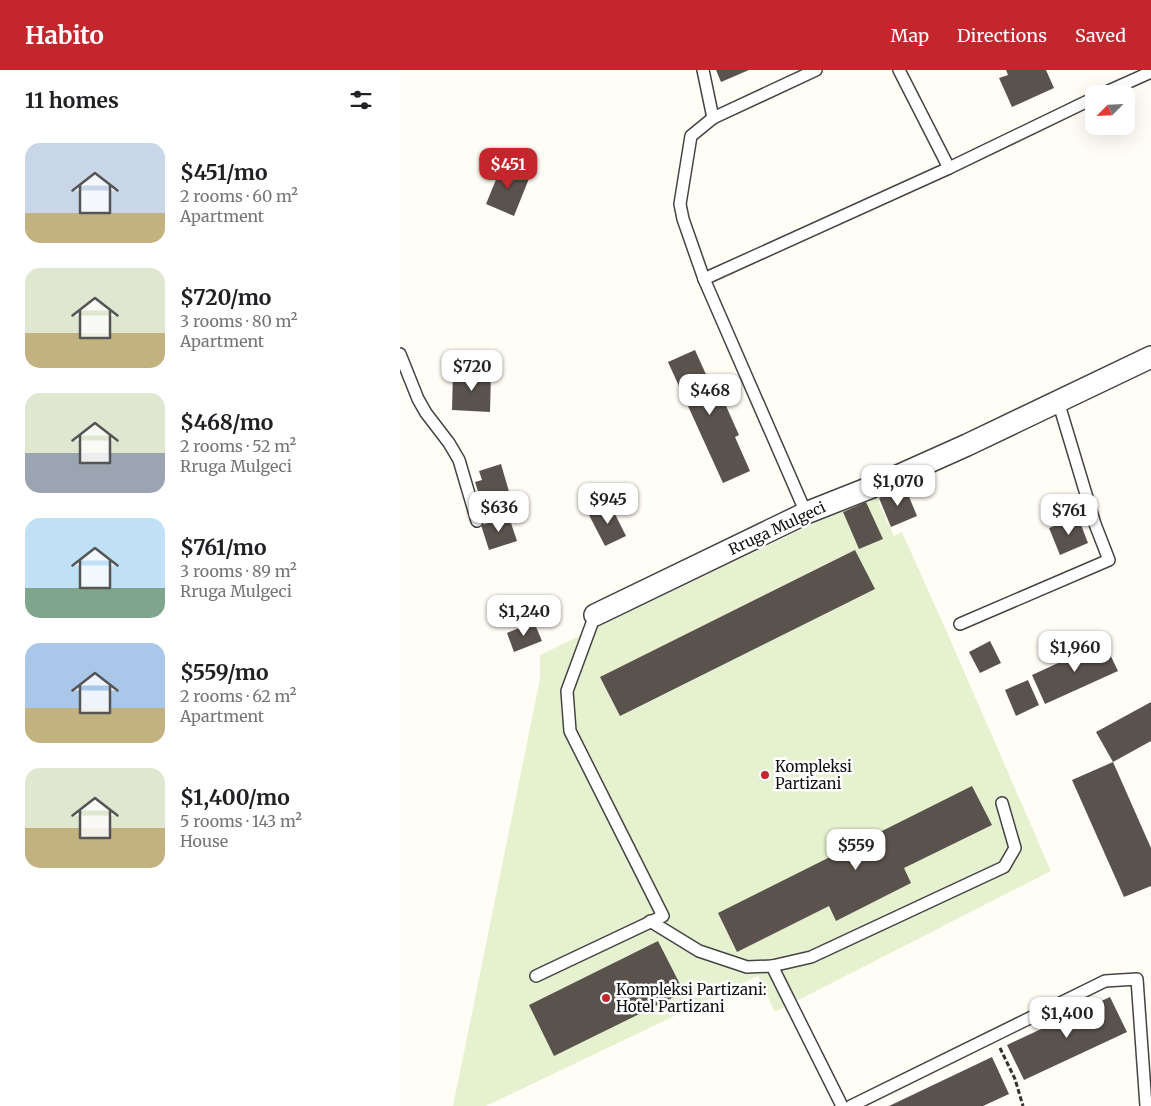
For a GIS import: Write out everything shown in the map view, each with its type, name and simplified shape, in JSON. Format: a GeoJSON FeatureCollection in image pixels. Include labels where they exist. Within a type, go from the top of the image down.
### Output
{"type":"FeatureCollection","features":[{"type":"Feature","properties":{"kind":"street","name":"Rruga Mulgeci"},"geometry":{"type":"LineString","coordinates":[[595,615],[806,513],[882,483],[1151,357]]}},
{"type":"Feature","properties":{"kind":"lane"},"geometry":{"type":"LineString","coordinates":[[703,70],[713,118]]}},
{"type":"Feature","properties":{"kind":"lane"},"geometry":{"type":"LineString","coordinates":[[806,513],[704,280],[683,220],[680,204],[691,136],[713,118],[816,70]]}},
{"type":"Feature","properties":{"kind":"lane"},"geometry":{"type":"LineString","coordinates":[[899,70],[949,168]]}},
{"type":"Feature","properties":{"kind":"lane"},"geometry":{"type":"LineString","coordinates":[[1122,85],[1151,72]]}},
{"type":"Feature","properties":{"kind":"lane"},"geometry":{"type":"LineString","coordinates":[[704,280],[949,168],[1085,102]]}},
{"type":"Feature","properties":{"kind":"lane"},"geometry":{"type":"LineString","coordinates":[[400,354],[418,399],[459,460],[476,521]]}},
{"type":"Feature","properties":{"kind":"lane"},"geometry":{"type":"LineString","coordinates":[[960,624],[1109,560],[1095,524],[1058,401]]}},
{"type":"Feature","properties":{"kind":"lane"},"geometry":{"type":"LineString","coordinates":[[536,976],[663,916],[570,730],[567,691],[595,615]]}},
{"type":"Feature","properties":{"kind":"lane"},"geometry":{"type":"LineString","coordinates":[[650,921],[699,951],[747,967],[772,966],[811,957],[1004,867],[1015,848],[1002,803]]}},
{"type":"Feature","properties":{"kind":"lane"},"geometry":{"type":"LineString","coordinates":[[772,966],[842,1106]]}},
{"type":"Feature","properties":{"kind":"lane"},"geometry":{"type":"LineString","coordinates":[[851,1106],[1104,981],[1137,979],[1146,1106]]}},
{"type":"Feature","properties":{"kind":"path"},"geometry":{"type":"LineString","coordinates":[[994,1036],[1015,1079],[1023,1106]]}},
{"type":"Feature","properties":{"kind":"green space","name":"Kompleksi Partizani"},"geometry":{"type":"Polygon","coordinates":[[[875,494],[894,536],[902,532],[1051,871],[775,1012],[758,976],[486,1106],[453,1106],[540,679],[540,655],[875,494]]]}},
{"type":"Feature","properties":{"kind":"building"},"geometry":{"type":"Polygon","coordinates":[[[716,70],[749,70],[721,82],[716,70]]]}},
{"type":"Feature","properties":{"kind":"building"},"geometry":{"type":"Polygon","coordinates":[[[1006,70],[1046,70],[1054,88],[1012,107],[999,78],[1008,75],[1006,70]]]}},
{"type":"Feature","properties":{"kind":"building"},"geometry":{"type":"Polygon","coordinates":[[[502,165],[530,176],[514,216],[486,204],[502,165]]]}},
{"type":"Feature","properties":{"kind":"building"},"geometry":{"type":"Polygon","coordinates":[[[695,350],[709,381],[714,379],[739,435],[735,437],[750,471],[723,483],[668,362],[695,350]]]}},
{"type":"Feature","properties":{"kind":"building"},"geometry":{"type":"Polygon","coordinates":[[[453,371],[491,373],[490,412],[452,410],[453,371]]]}},
{"type":"Feature","properties":{"kind":"building"},"geometry":{"type":"Polygon","coordinates":[[[501,464],[512,502],[484,510],[475,482],[482,480],[479,471],[501,464]]]}},
{"type":"Feature","properties":{"kind":"building"},"geometry":{"type":"Polygon","coordinates":[[[905,487],[917,516],[891,527],[879,498],[905,487]]]}},
{"type":"Feature","properties":{"kind":"building"},"geometry":{"type":"Polygon","coordinates":[[[866,502],[883,539],[859,549],[843,512],[866,502]]]}},
{"type":"Feature","properties":{"kind":"building"},"geometry":{"type":"Polygon","coordinates":[[[610,504],[626,536],[605,546],[589,515],[610,504]]]}},
{"type":"Feature","properties":{"kind":"building"},"geometry":{"type":"Polygon","coordinates":[[[509,517],[517,541],[489,550],[481,525],[509,517]]]}},
{"type":"Feature","properties":{"kind":"building"},"geometry":{"type":"Polygon","coordinates":[[[1078,517],[1088,543],[1060,555],[1049,528],[1078,517]]]}},
{"type":"Feature","properties":{"kind":"building"},"geometry":{"type":"Polygon","coordinates":[[[855,550],[875,589],[620,716],[600,677],[855,550]]]}},
{"type":"Feature","properties":{"kind":"building"},"geometry":{"type":"Polygon","coordinates":[[[534,622],[542,641],[514,652],[507,633],[534,622]]]}},
{"type":"Feature","properties":{"kind":"building"},"geometry":{"type":"Polygon","coordinates":[[[990,641],[1001,663],[980,673],[969,652],[990,641]]]}},
{"type":"Feature","properties":{"kind":"building"},"geometry":{"type":"Polygon","coordinates":[[[1104,642],[1118,671],[1045,704],[1032,675],[1104,642]]]}},
{"type":"Feature","properties":{"kind":"building"},"geometry":{"type":"Polygon","coordinates":[[[1028,680],[1039,705],[1016,716],[1005,690],[1028,680]]]}},
{"type":"Feature","properties":{"kind":"building"},"geometry":{"type":"Polygon","coordinates":[[[1151,702],[1151,741],[1113,762],[1096,732],[1151,702]]]}},
{"type":"Feature","properties":{"kind":"building"},"geometry":{"type":"Polygon","coordinates":[[[1113,762],[1151,848],[1151,886],[1124,897],[1072,780],[1113,762]]]}},
{"type":"Feature","properties":{"kind":"building"},"geometry":{"type":"Polygon","coordinates":[[[972,786],[992,825],[904,868],[911,883],[836,921],[829,906],[737,952],[718,913],[972,786]]]}},
{"type":"Feature","properties":{"kind":"building","name":"Kompleksi Partizani: Hotel Partizani"},"geometry":{"type":"Polygon","coordinates":[[[658,941],[684,992],[554,1056],[529,1005],[658,941]]]}},
{"type":"Feature","properties":{"kind":"building"},"geometry":{"type":"Polygon","coordinates":[[[1110,997],[1127,1032],[1024,1080],[1007,1045],[1110,997]]]}},
{"type":"Feature","properties":{"kind":"building"},"geometry":{"type":"Polygon","coordinates":[[[992,1057],[1009,1094],[983,1106],[889,1106],[992,1057]]]}},
{"type":"Feature","properties":{"kind":"place","name":"Kompleksi Partizani"},"geometry":{"type":"Point","coordinates":[765,775]}},
{"type":"Feature","properties":{"kind":"place","name":"Kompleksi Partizani: Hotel Partizani"},"geometry":{"type":"Point","coordinates":[606,998]}}]}
